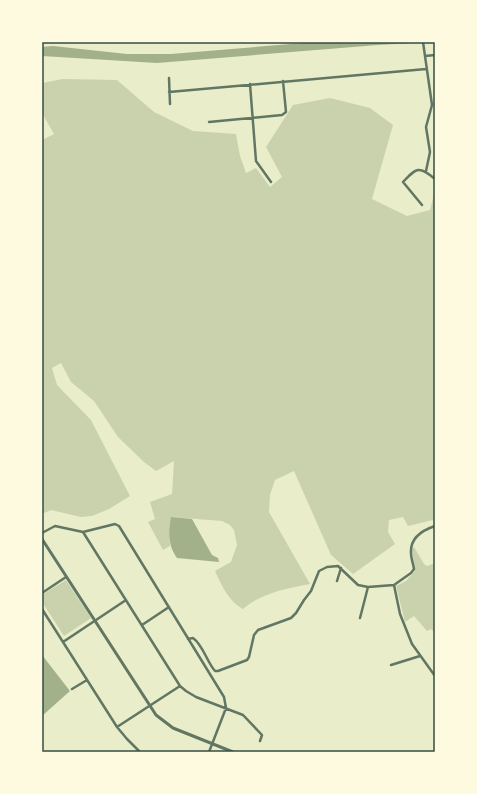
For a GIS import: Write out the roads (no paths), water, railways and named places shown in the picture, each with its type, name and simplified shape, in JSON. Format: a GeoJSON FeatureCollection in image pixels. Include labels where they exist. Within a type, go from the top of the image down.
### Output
{"type":"FeatureCollection","features":[{"type":"Feature","properties":{"kind":"street"},"geometry":{"type":"LineString","coordinates":[[423,42],[432,105],[426,127],[430,152],[426,171]]}},
{"type":"Feature","properties":{"kind":"street"},"geometry":{"type":"LineString","coordinates":[[425,56],[435,55]]}},
{"type":"Feature","properties":{"kind":"street"},"geometry":{"type":"LineString","coordinates":[[169,92],[426,69]]}},
{"type":"Feature","properties":{"kind":"street"},"geometry":{"type":"LineString","coordinates":[[169,78],[170,104]]}},
{"type":"Feature","properties":{"kind":"street"},"geometry":{"type":"LineString","coordinates":[[209,122],[282,115],[286,112],[283,81]]}},
{"type":"Feature","properties":{"kind":"street"},"geometry":{"type":"LineString","coordinates":[[250,84],[256,161],[271,182]]}},
{"type":"Feature","properties":{"kind":"street"},"geometry":{"type":"LineString","coordinates":[[422,205],[403,182],[418,169],[426,171],[435,179]]}},
{"type":"Feature","properties":{"kind":"street"},"geometry":{"type":"LineString","coordinates":[[42,533],[55,526],[83,532],[115,524],[119,526],[224,697],[226,708],[209,752]]}},
{"type":"Feature","properties":{"kind":"street"},"geometry":{"type":"LineString","coordinates":[[188,639],[193,638],[198,642],[215,671],[247,660],[254,635],[258,630],[262,627],[291,618],[311,590],[319,571],[333,566],[338,566],[358,585],[368,587],[394,585],[411,573],[414,569],[411,551],[413,541],[426,530],[435,526]]}},
{"type":"Feature","properties":{"kind":"street"},"geometry":{"type":"LineString","coordinates":[[83,532],[180,686],[196,697],[243,715],[262,735],[260,741]]}},
{"type":"Feature","properties":{"kind":"street"},"geometry":{"type":"LineString","coordinates":[[42,539],[149,706],[160,719],[173,728],[233,752]]}},
{"type":"Feature","properties":{"kind":"street"},"geometry":{"type":"LineString","coordinates":[[337,581],[341,568]]}},
{"type":"Feature","properties":{"kind":"street"},"geometry":{"type":"LineString","coordinates":[[42,593],[66,577]]}},
{"type":"Feature","properties":{"kind":"street"},"geometry":{"type":"LineString","coordinates":[[394,585],[403,624],[414,648],[435,676]]}},
{"type":"Feature","properties":{"kind":"street"},"geometry":{"type":"LineString","coordinates":[[360,618],[368,587]]}},
{"type":"Feature","properties":{"kind":"street"},"geometry":{"type":"LineString","coordinates":[[63,642],[126,600]]}},
{"type":"Feature","properties":{"kind":"street"},"geometry":{"type":"LineString","coordinates":[[142,625],[169,608]]}},
{"type":"Feature","properties":{"kind":"street"},"geometry":{"type":"LineString","coordinates":[[42,609],[117,727],[126,739],[140,752]]}},
{"type":"Feature","properties":{"kind":"street"},"geometry":{"type":"LineString","coordinates":[[391,665],[420,656]]}},
{"type":"Feature","properties":{"kind":"street"},"geometry":{"type":"LineString","coordinates":[[72,689],[87,680]]}},
{"type":"Feature","properties":{"kind":"street"},"geometry":{"type":"LineString","coordinates":[[117,727],[180,686]]}}]}
